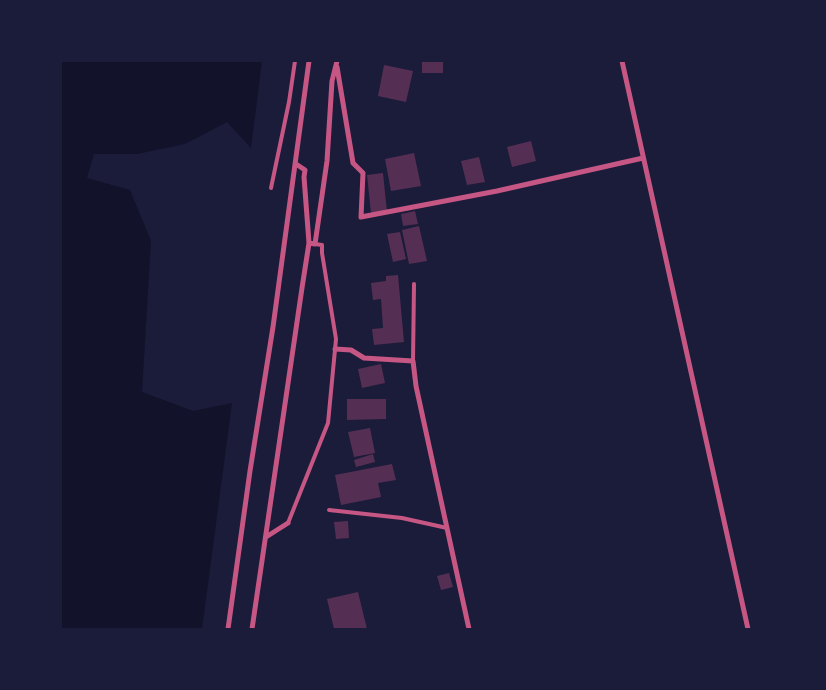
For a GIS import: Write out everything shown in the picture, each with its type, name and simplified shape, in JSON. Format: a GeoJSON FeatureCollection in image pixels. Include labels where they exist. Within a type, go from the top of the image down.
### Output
{"type":"FeatureCollection","features":[{"type":"Feature","properties":{"kind":"street"},"geometry":{"type":"LineString","coordinates":[[228,629],[250,470],[273,327],[309,61]]}},
{"type":"Feature","properties":{"kind":"street"},"geometry":{"type":"LineString","coordinates":[[622,61],[748,629]]}},
{"type":"Feature","properties":{"kind":"street"},"geometry":{"type":"LineString","coordinates":[[337,63],[353,163],[363,173],[361,217],[497,191],[643,158]]}},
{"type":"Feature","properties":{"kind":"street"},"geometry":{"type":"LineString","coordinates":[[252,629],[326,161],[332,81],[337,63]]}},
{"type":"Feature","properties":{"kind":"street"},"geometry":{"type":"LineString","coordinates":[[296,164],[305,170],[304,177],[312,244]]}},
{"type":"Feature","properties":{"kind":"street"},"geometry":{"type":"LineString","coordinates":[[335,348],[351,350],[364,358],[413,361],[416,386],[469,629]]}},
{"type":"Feature","properties":{"kind":"street"},"geometry":{"type":"LineString","coordinates":[[266,537],[288,524]]}},
{"type":"Feature","properties":{"kind":"lane"},"geometry":{"type":"LineString","coordinates":[[271,188],[295,61]]}},
{"type":"Feature","properties":{"kind":"lane"},"geometry":{"type":"LineString","coordinates":[[288,524],[328,423],[336,339],[322,245],[312,244]]}},
{"type":"Feature","properties":{"kind":"lane"},"geometry":{"type":"LineString","coordinates":[[413,361],[414,284]]}},
{"type":"Feature","properties":{"kind":"lane"},"geometry":{"type":"LineString","coordinates":[[330,510],[402,518],[447,528]]}},
{"type":"Feature","properties":{"kind":"shaded area"},"geometry":{"type":"Polygon","coordinates":[[[61,61],[262,61],[251,148],[227,122],[185,144],[137,154],[94,154],[87,178],[130,190],[151,241],[142,392],[193,411],[232,403],[202,629],[61,629],[61,61]]]}},
{"type":"Feature","properties":{"kind":"building"},"geometry":{"type":"Polygon","coordinates":[[[422,61],[443,61],[443,73],[422,73],[422,61]]]}},
{"type":"Feature","properties":{"kind":"building"},"geometry":{"type":"Polygon","coordinates":[[[384,65],[413,71],[406,102],[378,96],[384,65]]]}},
{"type":"Feature","properties":{"kind":"building"},"geometry":{"type":"Polygon","coordinates":[[[531,141],[536,161],[512,167],[507,147],[531,141]]]}},
{"type":"Feature","properties":{"kind":"building"},"geometry":{"type":"Polygon","coordinates":[[[414,153],[421,186],[391,191],[385,159],[414,153]]]}},
{"type":"Feature","properties":{"kind":"building"},"geometry":{"type":"Polygon","coordinates":[[[479,157],[485,182],[467,185],[461,161],[479,157]]]}},
{"type":"Feature","properties":{"kind":"building"},"geometry":{"type":"Polygon","coordinates":[[[383,173],[387,212],[371,213],[367,175],[383,173]]]}},
{"type":"Feature","properties":{"kind":"building"},"geometry":{"type":"Polygon","coordinates":[[[415,211],[418,224],[403,226],[401,214],[415,211]]]}},
{"type":"Feature","properties":{"kind":"building"},"geometry":{"type":"Polygon","coordinates":[[[419,226],[427,261],[409,264],[402,230],[419,226]]]}},
{"type":"Feature","properties":{"kind":"building"},"geometry":{"type":"Polygon","coordinates":[[[400,232],[406,259],[393,262],[387,234],[400,232]]]}},
{"type":"Feature","properties":{"kind":"building"},"geometry":{"type":"Polygon","coordinates":[[[398,275],[404,342],[374,345],[372,329],[383,328],[381,299],[373,300],[371,283],[386,281],[386,276],[398,275]]]}},
{"type":"Feature","properties":{"kind":"building"},"geometry":{"type":"Polygon","coordinates":[[[381,364],[385,383],[362,388],[358,369],[381,364]]]}},
{"type":"Feature","properties":{"kind":"building"},"geometry":{"type":"Polygon","coordinates":[[[347,399],[386,399],[386,419],[347,420],[347,399]]]}},
{"type":"Feature","properties":{"kind":"building"},"geometry":{"type":"Polygon","coordinates":[[[370,428],[375,453],[354,457],[348,432],[370,428]]]}},
{"type":"Feature","properties":{"kind":"building"},"geometry":{"type":"Polygon","coordinates":[[[373,454],[375,462],[356,467],[354,460],[373,454]]]}},
{"type":"Feature","properties":{"kind":"building"},"geometry":{"type":"Polygon","coordinates":[[[392,464],[396,480],[378,483],[381,497],[341,505],[335,475],[392,464]]]}},
{"type":"Feature","properties":{"kind":"building"},"geometry":{"type":"Polygon","coordinates":[[[348,521],[349,538],[336,539],[334,522],[348,521]]]}},
{"type":"Feature","properties":{"kind":"building"},"geometry":{"type":"Polygon","coordinates":[[[449,573],[453,587],[441,590],[437,576],[449,573]]]}},
{"type":"Feature","properties":{"kind":"building"},"geometry":{"type":"Polygon","coordinates":[[[358,592],[367,629],[334,629],[327,599],[358,592]]]}}]}
